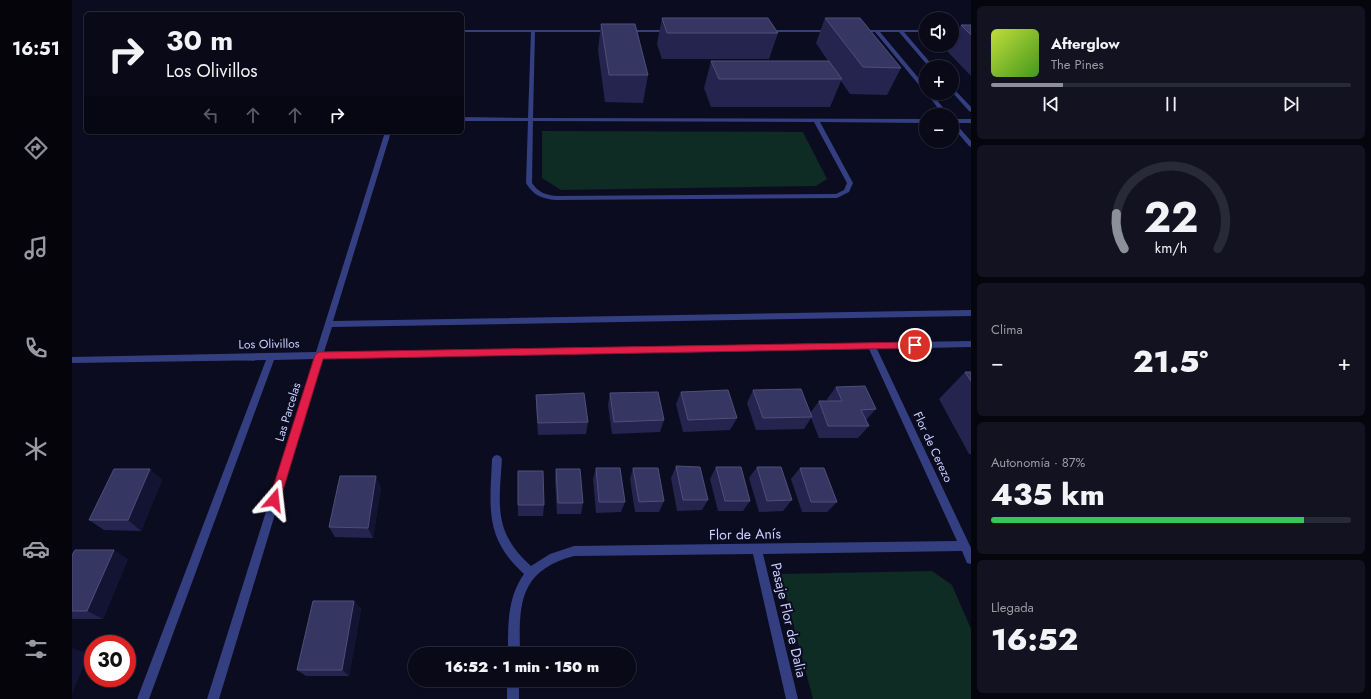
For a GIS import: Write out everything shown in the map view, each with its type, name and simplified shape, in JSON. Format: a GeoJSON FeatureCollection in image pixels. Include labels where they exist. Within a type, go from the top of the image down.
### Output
{"type":"FeatureCollection","features":[{"type":"Feature","properties":{"kind":"street"},"geometry":{"type":"LineString","coordinates":[[900,30],[926,60]]}},
{"type":"Feature","properties":{"kind":"street"},"geometry":{"type":"LineString","coordinates":[[852,31],[919,30]]}},
{"type":"Feature","properties":{"kind":"street"},"geometry":{"type":"LineString","coordinates":[[959,30],[971,30]]}},
{"type":"Feature","properties":{"kind":"street"},"geometry":{"type":"LineString","coordinates":[[464,31],[612,31]]}},
{"type":"Feature","properties":{"kind":"street"},"geometry":{"type":"LineString","coordinates":[[533,31],[529,183],[537,194],[556,198],[836,196],[847,191],[850,183],[816,120]]}},
{"type":"Feature","properties":{"kind":"street"},"geometry":{"type":"LineString","coordinates":[[620,31],[676,31]]}},
{"type":"Feature","properties":{"kind":"street"},"geometry":{"type":"LineString","coordinates":[[756,31],[836,31]]}},
{"type":"Feature","properties":{"kind":"street"},"geometry":{"type":"LineString","coordinates":[[876,31],[919,82]]}},
{"type":"Feature","properties":{"kind":"street"},"geometry":{"type":"LineString","coordinates":[[959,97],[971,110]]}},
{"type":"Feature","properties":{"kind":"street"},"geometry":{"type":"LineString","coordinates":[[934,100],[940,108]]}},
{"type":"Feature","properties":{"kind":"street"},"geometry":{"type":"LineString","coordinates":[[464,119],[919,121]]}},
{"type":"Feature","properties":{"kind":"street"},"geometry":{"type":"LineString","coordinates":[[959,121],[971,121]]}},
{"type":"Feature","properties":{"kind":"street"},"geometry":{"type":"LineString","coordinates":[[959,130],[971,145]]}},
{"type":"Feature","properties":{"kind":"street","name":"Las Parcelas"},"geometry":{"type":"LineString","coordinates":[[213,699],[387,134]]}},
{"type":"Feature","properties":{"kind":"street"},"geometry":{"type":"LineString","coordinates":[[329,324],[971,313]]}},
{"type":"Feature","properties":{"kind":"street","name":"Los Olivillos"},"geometry":{"type":"LineString","coordinates":[[72,360],[971,344]]}},
{"type":"Feature","properties":{"kind":"street","name":"Flor de Cerezo"},"geometry":{"type":"LineString","coordinates":[[872,346],[971,559]]}},
{"type":"Feature","properties":{"kind":"street"},"geometry":{"type":"LineString","coordinates":[[142,699],[271,356]]}},
{"type":"Feature","properties":{"kind":"street"},"geometry":{"type":"LineString","coordinates":[[497,459],[495,508],[496,523],[500,536],[507,549],[518,562],[531,573]]}},
{"type":"Feature","properties":{"kind":"street","name":"Flor de Anís"},"geometry":{"type":"LineString","coordinates":[[514,647],[516,604],[522,587],[531,573],[544,562],[558,555],[574,551],[965,546]]}},
{"type":"Feature","properties":{"kind":"street","name":"Pasaje Flor de Dalia"},"geometry":{"type":"LineString","coordinates":[[757,548],[792,699]]}},
{"type":"Feature","properties":{"kind":"street"},"geometry":{"type":"LineString","coordinates":[[513,687],[513,699]]}},
{"type":"Feature","properties":{"kind":"green space"},"geometry":{"type":"Polygon","coordinates":[[[542,131],[803,132],[827,179],[816,186],[561,190],[542,178],[542,131]]]}},
{"type":"Feature","properties":{"kind":"green space"},"geometry":{"type":"Polygon","coordinates":[[[932,571],[952,585],[971,629],[971,699],[813,699],[780,574],[932,571]]]}},
{"type":"Feature","properties":{"kind":"building"},"geometry":{"type":"Polygon","coordinates":[[[662,18],[768,18],[778,33],[667,33],[662,18]]]}},
{"type":"Feature","properties":{"kind":"building"},"geometry":{"type":"Polygon","coordinates":[[[825,18],[860,18],[901,68],[863,67],[825,18]]]}},
{"type":"Feature","properties":{"kind":"building"},"geometry":{"type":"Polygon","coordinates":[[[601,24],[635,24],[648,75],[609,75],[601,24]]]}},
{"type":"Feature","properties":{"kind":"building"},"geometry":{"type":"Polygon","coordinates":[[[961,25],[971,25],[971,35],[961,25]]]}},
{"type":"Feature","properties":{"kind":"building"},"geometry":{"type":"Polygon","coordinates":[[[711,61],[829,61],[842,79],[719,79],[711,61]]]}},
{"type":"Feature","properties":{"kind":"building"},"geometry":{"type":"Polygon","coordinates":[[[965,372],[971,372],[971,381],[965,372]]]}},
{"type":"Feature","properties":{"kind":"building"},"geometry":{"type":"Polygon","coordinates":[[[865,386],[876,409],[861,410],[869,426],[828,426],[819,401],[842,401],[836,387],[865,386]]]}},
{"type":"Feature","properties":{"kind":"building"},"geometry":{"type":"Polygon","coordinates":[[[801,389],[812,417],[763,418],[753,390],[801,389]]]}},
{"type":"Feature","properties":{"kind":"building"},"geometry":{"type":"Polygon","coordinates":[[[728,390],[737,418],[688,420],[681,392],[728,390]]]}},
{"type":"Feature","properties":{"kind":"building"},"geometry":{"type":"Polygon","coordinates":[[[658,392],[664,420],[614,422],[610,393],[658,392]]]}},
{"type":"Feature","properties":{"kind":"building"},"geometry":{"type":"Polygon","coordinates":[[[584,393],[588,422],[538,423],[536,395],[584,393]]]}},
{"type":"Feature","properties":{"kind":"building"},"geometry":{"type":"Polygon","coordinates":[[[676,466],[700,467],[708,500],[683,500],[676,466]]]}},
{"type":"Feature","properties":{"kind":"building"},"geometry":{"type":"Polygon","coordinates":[[[716,467],[741,467],[750,501],[725,501],[716,467]]]}},
{"type":"Feature","properties":{"kind":"building"},"geometry":{"type":"Polygon","coordinates":[[[757,467],[781,467],[792,500],[767,501],[757,467]]]}},
{"type":"Feature","properties":{"kind":"building"},"geometry":{"type":"Polygon","coordinates":[[[596,468],[620,468],[625,502],[599,502],[596,468]]]}},
{"type":"Feature","properties":{"kind":"building"},"geometry":{"type":"Polygon","coordinates":[[[633,468],[658,468],[664,501],[639,502],[633,468]]]}},
{"type":"Feature","properties":{"kind":"building"},"geometry":{"type":"Polygon","coordinates":[[[800,468],[824,468],[837,502],[811,502],[800,468]]]}},
{"type":"Feature","properties":{"kind":"building"},"geometry":{"type":"Polygon","coordinates":[[[114,469],[150,469],[128,520],[89,520],[114,469]]]}},
{"type":"Feature","properties":{"kind":"building"},"geometry":{"type":"Polygon","coordinates":[[[556,469],[580,469],[583,503],[558,503],[556,469]]]}},
{"type":"Feature","properties":{"kind":"building"},"geometry":{"type":"Polygon","coordinates":[[[518,471],[543,471],[544,505],[518,505],[518,471]]]}},
{"type":"Feature","properties":{"kind":"building"},"geometry":{"type":"Polygon","coordinates":[[[340,476],[376,476],[368,528],[329,527],[340,476]]]}},
{"type":"Feature","properties":{"kind":"building"},"geometry":{"type":"Polygon","coordinates":[[[75,550],[114,550],[87,611],[72,611],[72,555],[75,550]]]}},
{"type":"Feature","properties":{"kind":"building"},"geometry":{"type":"Polygon","coordinates":[[[313,601],[354,601],[342,670],[297,670],[313,601]]]}},
{"type":"Feature","properties":{"kind":"route"},"geometry":{"type":"LineString","coordinates":[[274,500],[319,355],[915,345]]}}]}
